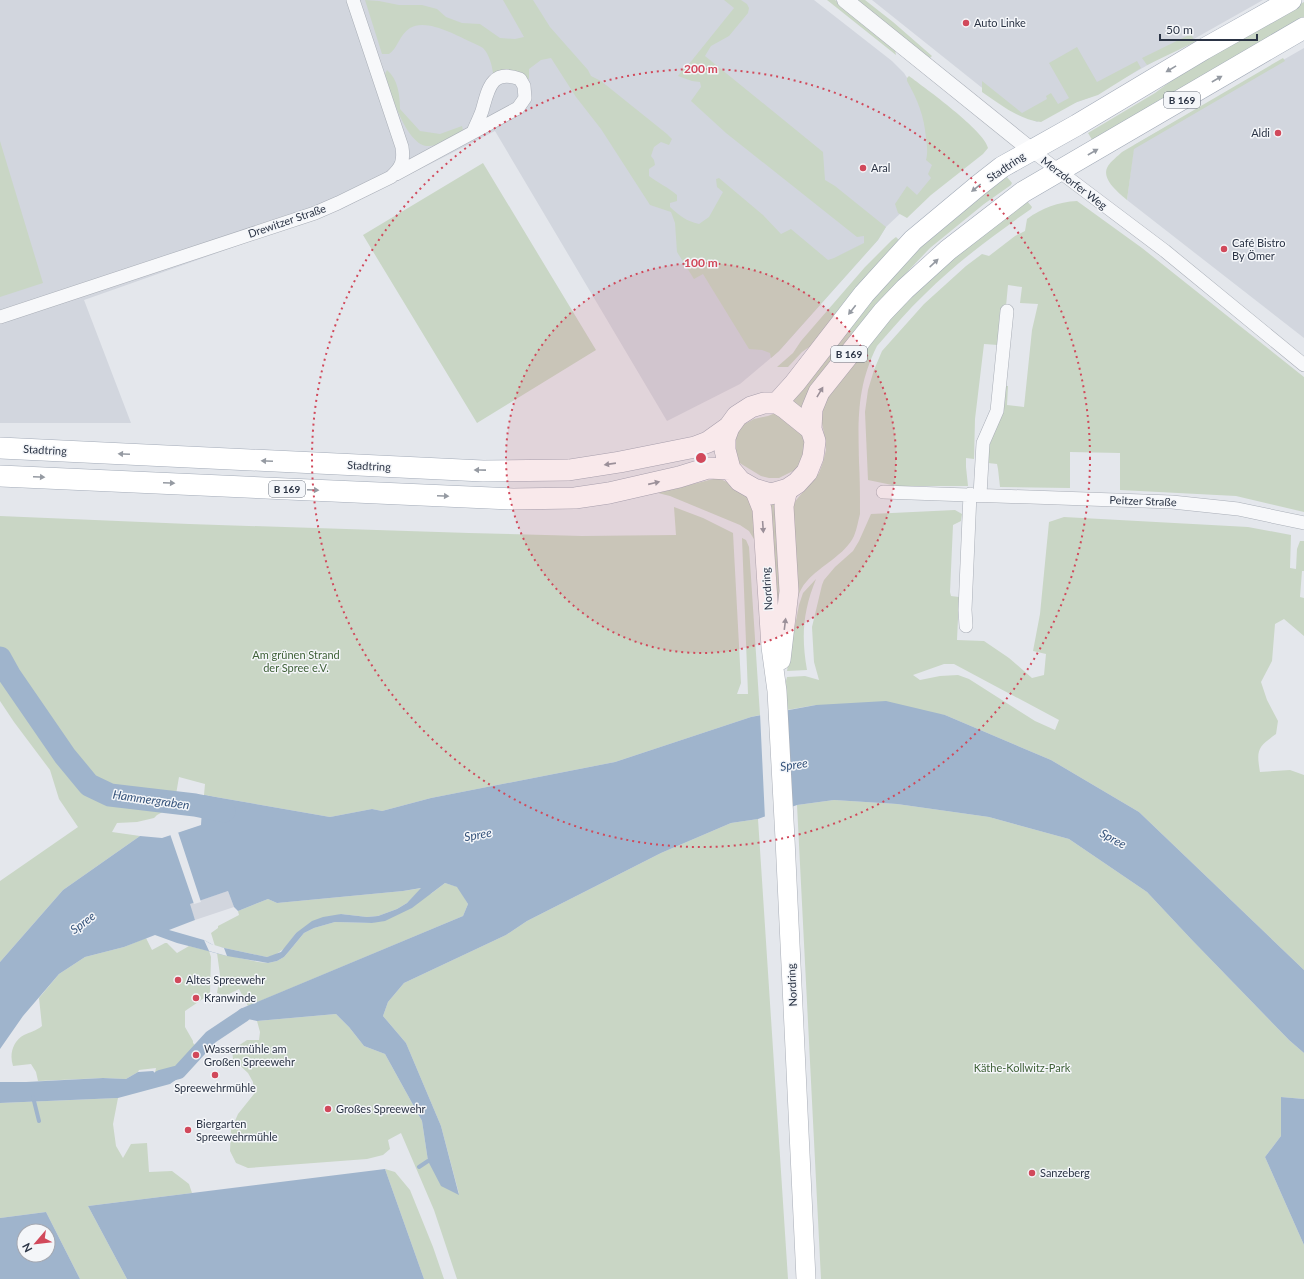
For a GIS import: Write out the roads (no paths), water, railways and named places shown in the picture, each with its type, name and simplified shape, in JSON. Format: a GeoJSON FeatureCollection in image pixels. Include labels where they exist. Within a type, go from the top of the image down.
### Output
{"type":"FeatureCollection","features":[{"type":"Feature","properties":{"kind":"main road","name":"Stadtring"},"geometry":{"type":"LineString","coordinates":[[0,448],[483,471],[569,470],[695,448],[708,442],[729,427],[737,416],[751,407],[764,403],[777,403],[795,383],[864,294],[913,240],[1002,168],[1204,49],[1291,0]]}},
{"type":"Feature","properties":{"kind":"main road","name":"B 169"},"geometry":{"type":"LineString","coordinates":[[729,427],[725,450],[730,469],[740,481],[754,489],[771,494],[788,489],[797,483],[806,472],[813,457],[815,441],[811,429],[812,409],[819,392],[883,312],[905,289],[948,250],[1023,192],[1304,28]]}},
{"type":"Feature","properties":{"kind":"main road"},"geometry":{"type":"LineString","coordinates":[[777,403],[811,429]]}},
{"type":"Feature","properties":{"kind":"main road","name":"B 169"},"geometry":{"type":"LineString","coordinates":[[0,476],[513,499],[582,497],[608,493],[679,477],[708,468],[730,469]]}},
{"type":"Feature","properties":{"kind":"main road","name":"Nordring"},"geometry":{"type":"LineString","coordinates":[[754,489],[762,509],[771,647],[777,691],[806,1279]]}},
{"type":"Feature","properties":{"kind":"main road","name":"Nordring"},"geometry":{"type":"LineString","coordinates":[[777,691],[788,591],[784,506],[788,489]]}},
{"type":"Feature","properties":{"kind":"street","name":"Drewitzer Straße"},"geometry":{"type":"LineString","coordinates":[[0,317],[315,212],[338,203],[391,177],[403,162],[402,147],[353,0]]}},
{"type":"Feature","properties":{"kind":"street","name":"Merzdorfer Weg"},"geometry":{"type":"LineString","coordinates":[[845,0],[1031,150],[1165,251],[1304,365]]}},
{"type":"Feature","properties":{"kind":"street"},"geometry":{"type":"LineString","coordinates":[[391,177],[518,108],[525,98],[524,86],[520,79],[509,75],[499,78],[492,83],[473,132]]}},
{"type":"Feature","properties":{"kind":"street"},"geometry":{"type":"LineString","coordinates":[[966,626],[965,610],[975,495],[983,443],[997,411],[1007,311]]}},
{"type":"Feature","properties":{"kind":"street","name":"Peitzer Straße"},"geometry":{"type":"LineString","coordinates":[[883,492],[1172,502],[1238,509],[1304,523]]}},
{"type":"Feature","properties":{"kind":"water","name":"Spree"},"geometry":{"type":"Polygon","coordinates":[[[886,701],[945,715],[1051,760],[1139,812],[1304,970],[1304,1053],[1289,1040],[1147,892],[1069,839],[989,817],[897,804],[834,800],[797,805],[758,819],[731,823],[661,853],[527,921],[506,935],[404,983],[388,1002],[383,1016],[406,1043],[441,1126],[459,1195],[441,1186],[428,1161],[422,1121],[385,1054],[364,1046],[349,1027],[336,1014],[257,1021],[243,1018],[229,1027],[227,1023],[240,1009],[463,916],[468,904],[457,887],[445,883],[412,908],[385,921],[372,923],[335,922],[314,928],[304,933],[284,957],[277,961],[268,963],[227,956],[177,943],[155,935],[124,947],[85,957],[59,974],[23,1016],[0,1049],[0,962],[63,890],[140,836],[162,838],[201,825],[202,810],[194,809],[195,799],[203,800],[204,795],[330,817],[372,809],[382,811],[431,798],[615,762],[751,717],[816,705],[886,701]],[[421,888],[277,903],[268,899],[238,911],[234,907],[228,891],[190,904],[195,920],[169,930],[204,940],[215,946],[267,957],[281,952],[296,933],[312,921],[323,917],[341,914],[367,917],[378,916],[397,909],[407,903],[421,888]]]}},
{"type":"Feature","properties":{"kind":"water"},"geometry":{"type":"Polygon","coordinates":[[[177,1069],[180,1077],[170,1084],[118,1098],[0,1103],[0,1082],[103,1078],[126,1079],[138,1072],[153,1071],[155,1073],[166,1073],[177,1069]]]}},
{"type":"Feature","properties":{"kind":"water"},"geometry":{"type":"Polygon","coordinates":[[[1281,1097],[1304,1099],[1304,1245],[1265,1157],[1281,1136],[1281,1097]]]}},
{"type":"Feature","properties":{"kind":"water"},"geometry":{"type":"Polygon","coordinates":[[[385,1169],[424,1279],[127,1279],[88,1206],[385,1169]]]}},
{"type":"Feature","properties":{"kind":"water"},"geometry":{"type":"Polygon","coordinates":[[[46,1212],[52,1223],[16,1223],[16,1263],[56,1263],[56,1232],[80,1279],[0,1279],[0,1218],[46,1212]]]}},
{"type":"Feature","properties":{"kind":"waterway","name":"Hammergraben"},"geometry":{"type":"LineString","coordinates":[[0,658],[10,676],[65,756],[89,785],[110,795],[195,805],[224,811]]}},
{"type":"Feature","properties":{"kind":"waterway"},"geometry":{"type":"LineString","coordinates":[[160,1077],[179,1072],[211,1037],[244,1015]]}},
{"type":"Feature","properties":{"kind":"waterway"},"geometry":{"type":"LineString","coordinates":[[33,1097],[39,1121]]}},
{"type":"Feature","properties":{"kind":"waterway"},"geometry":{"type":"LineString","coordinates":[[419,1167],[428,1161]]}},
{"type":"Feature","properties":{"kind":"place","name":"Auto Linke"},"geometry":{"type":"Point","coordinates":[966,23]}},
{"type":"Feature","properties":{"kind":"place","name":"Aldi"},"geometry":{"type":"Point","coordinates":[1278,133]}},
{"type":"Feature","properties":{"kind":"place","name":"Aral"},"geometry":{"type":"Point","coordinates":[863,168]}},
{"type":"Feature","properties":{"kind":"place","name":"Café Bistro By Ömer"},"geometry":{"type":"Point","coordinates":[1224,249]}},
{"type":"Feature","properties":{"kind":"place","name":"Altes Spreewehr"},"geometry":{"type":"Point","coordinates":[178,980]}},
{"type":"Feature","properties":{"kind":"place","name":"Kranwinde"},"geometry":{"type":"Point","coordinates":[196,998]}},
{"type":"Feature","properties":{"kind":"place","name":"Wassermühle am Großen Spreewehr"},"geometry":{"type":"Point","coordinates":[196,1055]}},
{"type":"Feature","properties":{"kind":"place","name":"Spreewehrmühle"},"geometry":{"type":"Point","coordinates":[215,1075]}},
{"type":"Feature","properties":{"kind":"place","name":"Großes Spreewehr"},"geometry":{"type":"Point","coordinates":[328,1109]}},
{"type":"Feature","properties":{"kind":"place","name":"Biergarten Spreewehrmühle"},"geometry":{"type":"Point","coordinates":[188,1130]}},
{"type":"Feature","properties":{"kind":"place","name":"Sanzeberg"},"geometry":{"type":"Point","coordinates":[1032,1173]}},
{"type":"Feature","properties":{"kind":"park label","name":"Am grünen Strand der Spree e.V."},"geometry":{"type":"Point","coordinates":[296,661]}},
{"type":"Feature","properties":{"kind":"park label","name":"Käthe-Kollwitz-Park"},"geometry":{"type":"Point","coordinates":[1022,1068]}}]}
